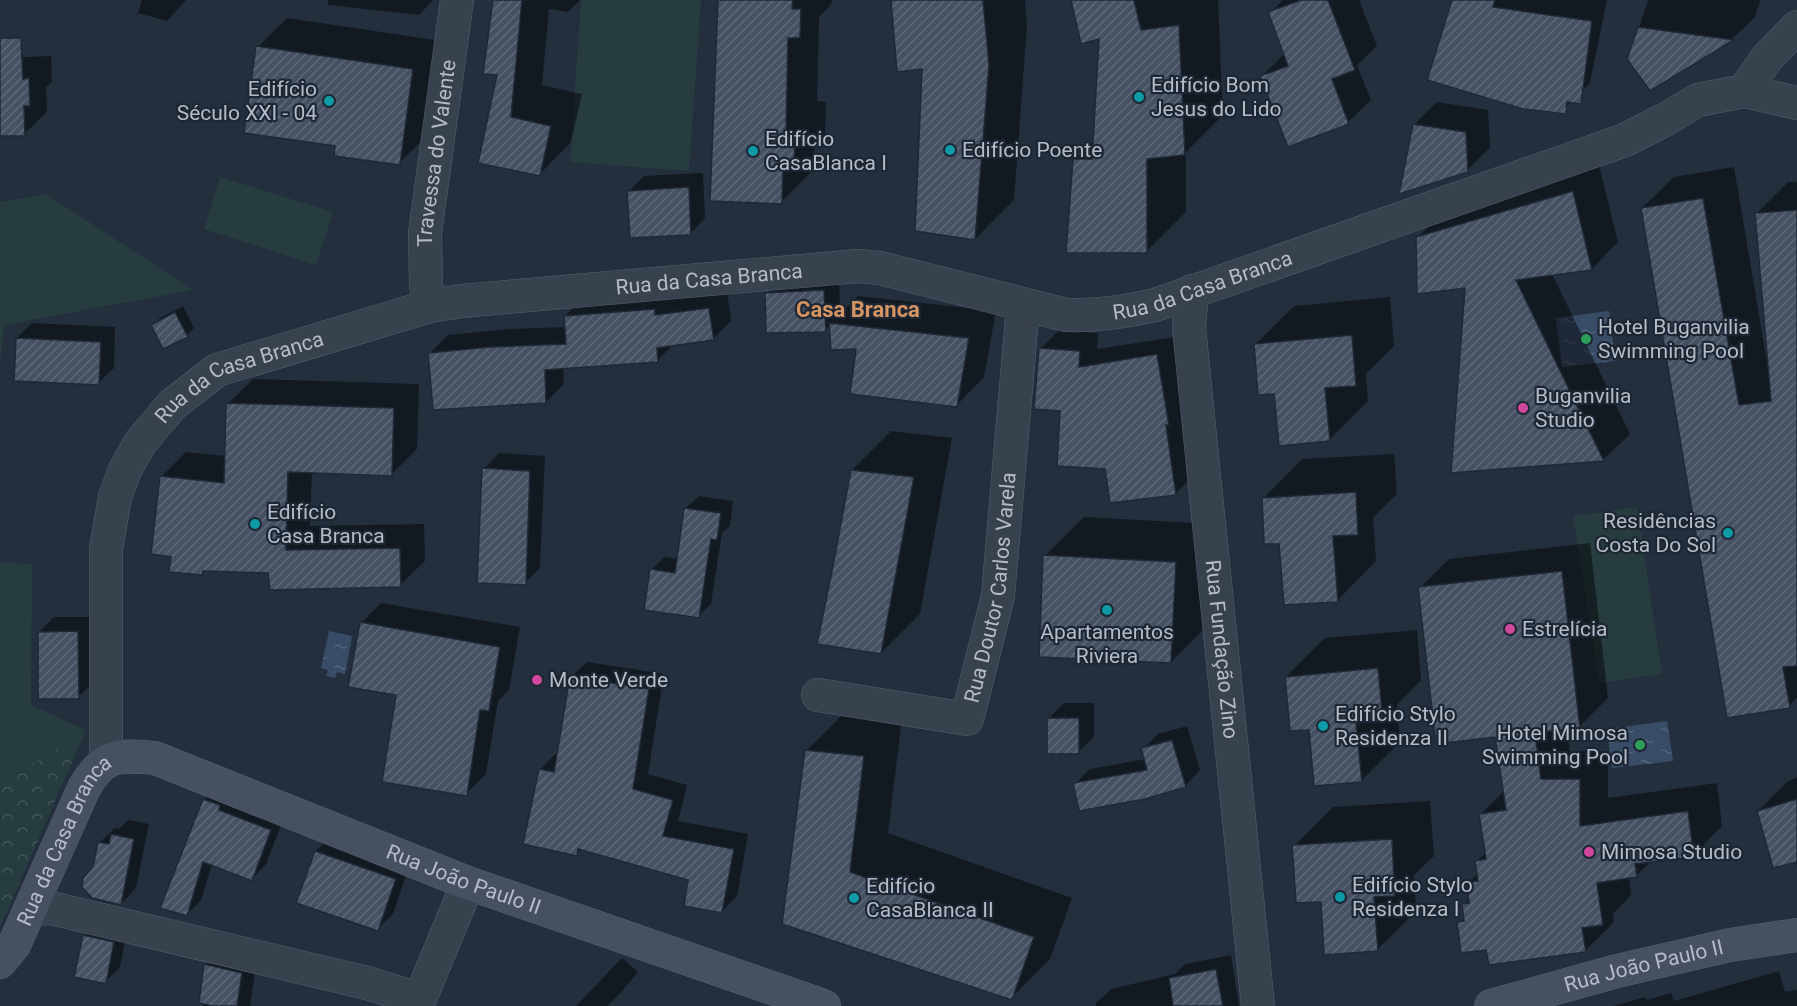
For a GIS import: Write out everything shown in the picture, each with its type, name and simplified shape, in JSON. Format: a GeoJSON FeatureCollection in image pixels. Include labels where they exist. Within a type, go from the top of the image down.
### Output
{"type":"FeatureCollection","features":[{"type":"Feature","properties":{"kind":"street","name":"Travessa do Valente"},"geometry":{"type":"LineString","coordinates":[[430,306],[426,285],[424,233],[457,0]]}},
{"type":"Feature","properties":{"kind":"street"},"geometry":{"type":"LineString","coordinates":[[1797,27],[1767,58],[1744,91],[1797,103]]}},
{"type":"Feature","properties":{"kind":"street","name":"Rua da Casa Branca"},"geometry":{"type":"LineString","coordinates":[[0,962],[14,945],[84,788],[93,773],[106,761],[106,549],[115,497],[125,470],[140,443],[172,405],[217,370],[430,306],[538,293],[858,266],[880,268],[1023,306],[1066,315],[1090,316],[1120,313],[1155,304],[1625,140],[1698,100],[1744,91]]}},
{"type":"Feature","properties":{"kind":"street","name":"Rua Fundação Zino"},"geometry":{"type":"LineString","coordinates":[[1192,291],[1189,328],[1258,1006]]}},
{"type":"Feature","properties":{"kind":"street","name":"Rua Doutor Carlos Varela"},"geometry":{"type":"LineString","coordinates":[[818,695],[967,719],[998,596],[1023,306]]}},
{"type":"Feature","properties":{"kind":"street","name":"Rua João Paulo II"},"geometry":{"type":"LineString","coordinates":[[106,761],[125,755],[155,758],[468,884],[824,1006]]}},
{"type":"Feature","properties":{"kind":"street"},"geometry":{"type":"LineString","coordinates":[[30,909],[63,910],[367,983],[418,1002],[468,884]]}},
{"type":"Feature","properties":{"kind":"street","name":"Rua João Paulo II"},"geometry":{"type":"LineString","coordinates":[[1491,1006],[1617,971],[1719,947],[1797,935]]}},
{"type":"Feature","properties":{"kind":"green space"},"geometry":{"type":"Polygon","coordinates":[[[581,0],[701,0],[689,171],[570,162],[581,0]]]}},
{"type":"Feature","properties":{"kind":"green space"},"geometry":{"type":"Polygon","coordinates":[[[220,177],[333,212],[316,265],[204,229],[220,177]]]}},
{"type":"Feature","properties":{"kind":"green space"},"geometry":{"type":"Polygon","coordinates":[[[46,194],[193,290],[4,325],[0,365],[0,202],[46,194]]]}},
{"type":"Feature","properties":{"kind":"green space"},"geometry":{"type":"Polygon","coordinates":[[[1637,507],[1662,674],[1599,683],[1573,516],[1637,507]]]}},
{"type":"Feature","properties":{"kind":"green space"},"geometry":{"type":"Polygon","coordinates":[[[0,562],[32,564],[31,705],[86,730],[0,784],[0,562]]]}},
{"type":"Feature","properties":{"kind":"green space"},"geometry":{"type":"Polygon","coordinates":[[[86,730],[0,927],[0,784],[86,730]]]}},
{"type":"Feature","properties":{"kind":"water","name":"Hotel Buganvilia Swimming Pool"},"geometry":{"type":"Polygon","coordinates":[[[1609,311],[1615,361],[1562,367],[1556,318],[1609,311]]]}},
{"type":"Feature","properties":{"kind":"water"},"geometry":{"type":"Polygon","coordinates":[[[329,631],[352,636],[345,674],[337,672],[335,678],[326,676],[328,670],[321,668],[329,631]]]}},
{"type":"Feature","properties":{"kind":"water","name":"Hotel Mimosa Swimming Pool"},"geometry":{"type":"Polygon","coordinates":[[[1667,721],[1673,761],[1612,768],[1607,729],[1667,721]]]}},
{"type":"Feature","properties":{"kind":"building"},"geometry":{"type":"Polygon","coordinates":[[[493,0],[522,0],[511,117],[551,126],[540,176],[478,163],[497,75],[483,74],[493,0]]]}},
{"type":"Feature","properties":{"kind":"building","name":"Edifício CasaBlanca I"},"geometry":{"type":"Polygon","coordinates":[[[718,0],[793,0],[792,9],[801,9],[800,38],[788,38],[786,133],[795,133],[794,170],[783,169],[782,204],[710,201],[718,0]]]}},
{"type":"Feature","properties":{"kind":"building","name":"Edifício Poente"},"geometry":{"type":"Polygon","coordinates":[[[891,0],[983,0],[989,65],[975,240],[915,231],[922,69],[897,72],[891,0]]]}},
{"type":"Feature","properties":{"kind":"building"},"geometry":{"type":"Polygon","coordinates":[[[1071,0],[1134,0],[1141,30],[1179,25],[1185,155],[1147,159],[1147,253],[1066,253],[1073,159],[1092,159],[1099,39],[1081,44],[1071,0]]]}},
{"type":"Feature","properties":{"kind":"building"},"geometry":{"type":"Polygon","coordinates":[[[1301,0],[1328,0],[1355,70],[1332,79],[1349,124],[1288,147],[1260,76],[1288,66],[1268,12],[1301,0]]]}},
{"type":"Feature","properties":{"kind":"building"},"geometry":{"type":"Polygon","coordinates":[[[1452,0],[1495,0],[1493,7],[1592,21],[1581,104],[1567,102],[1566,114],[1523,109],[1427,80],[1452,0]]]}},
{"type":"Feature","properties":{"kind":"building"},"geometry":{"type":"Polygon","coordinates":[[[1638,27],[1734,40],[1650,91],[1627,59],[1638,27]]]}},
{"type":"Feature","properties":{"kind":"building"},"geometry":{"type":"Polygon","coordinates":[[[0,38],[21,38],[23,79],[29,78],[30,106],[24,106],[25,136],[0,136],[0,38]]]}},
{"type":"Feature","properties":{"kind":"building","name":"Edifício Século XXI - 04"},"geometry":{"type":"Polygon","coordinates":[[[256,46],[413,69],[400,165],[334,156],[335,146],[244,133],[256,46]]]}},
{"type":"Feature","properties":{"kind":"building"},"geometry":{"type":"Polygon","coordinates":[[[1413,124],[1466,132],[1468,172],[1399,194],[1413,124]]]}},
{"type":"Feature","properties":{"kind":"building"},"geometry":{"type":"Polygon","coordinates":[[[689,187],[691,235],[630,238],[627,191],[689,187]]]}},
{"type":"Feature","properties":{"kind":"building"},"geometry":{"type":"Polygon","coordinates":[[[1573,191],[1592,270],[1516,280],[1604,461],[1451,473],[1465,288],[1417,294],[1416,237],[1573,191]]]}},
{"type":"Feature","properties":{"kind":"building"},"geometry":{"type":"Polygon","coordinates":[[[1703,198],[1739,405],[1771,401],[1755,213],[1797,210],[1797,666],[1783,667],[1790,708],[1727,718],[1641,208],[1703,198]]]}},
{"type":"Feature","properties":{"kind":"building"},"geometry":{"type":"Polygon","coordinates":[[[824,290],[826,332],[766,333],[765,293],[824,290]]]}},
{"type":"Feature","properties":{"kind":"building"},"geometry":{"type":"Polygon","coordinates":[[[709,308],[714,340],[657,348],[658,362],[545,370],[546,403],[433,410],[428,353],[490,347],[566,344],[564,316],[655,309],[655,315],[709,308]]]}},
{"type":"Feature","properties":{"kind":"building"},"geometry":{"type":"Polygon","coordinates":[[[175,312],[188,337],[163,349],[151,325],[175,312]]]}},
{"type":"Feature","properties":{"kind":"building"},"geometry":{"type":"Polygon","coordinates":[[[829,323],[969,338],[957,407],[850,394],[856,349],[831,350],[829,323]]]}},
{"type":"Feature","properties":{"kind":"building"},"geometry":{"type":"Polygon","coordinates":[[[1352,335],[1356,386],[1325,388],[1330,441],[1279,446],[1274,394],[1258,395],[1254,344],[1352,335]]]}},
{"type":"Feature","properties":{"kind":"building"},"geometry":{"type":"Polygon","coordinates":[[[16,338],[101,342],[99,385],[14,381],[16,338]]]}},
{"type":"Feature","properties":{"kind":"building"},"geometry":{"type":"Polygon","coordinates":[[[1039,348],[1080,351],[1079,367],[1157,354],[1169,425],[1166,425],[1176,495],[1110,503],[1105,469],[1057,466],[1060,411],[1034,409],[1039,348]]]}},
{"type":"Feature","properties":{"kind":"building","name":"Edifício Casa Branca"},"geometry":{"type":"Polygon","coordinates":[[[226,403],[394,408],[392,476],[288,472],[286,550],[400,548],[401,587],[270,590],[268,573],[203,571],[202,575],[169,572],[171,557],[151,554],[160,476],[224,483],[226,403]]]}},
{"type":"Feature","properties":{"kind":"building"},"geometry":{"type":"Polygon","coordinates":[[[482,468],[530,471],[526,585],[477,583],[482,468]]]}},
{"type":"Feature","properties":{"kind":"building"},"geometry":{"type":"Polygon","coordinates":[[[851,470],[914,477],[881,654],[817,644],[851,470]]]}},
{"type":"Feature","properties":{"kind":"building"},"geometry":{"type":"Polygon","coordinates":[[[1356,492],[1358,535],[1333,536],[1338,602],[1284,605],[1279,544],[1264,544],[1262,498],[1356,492]]]}},
{"type":"Feature","properties":{"kind":"building"},"geometry":{"type":"Polygon","coordinates":[[[684,508],[721,513],[717,540],[711,539],[699,618],[644,610],[650,569],[675,573],[684,508]]]}},
{"type":"Feature","properties":{"kind":"building","name":"Apartamentos Riviera"},"geometry":{"type":"Polygon","coordinates":[[[1043,555],[1176,562],[1171,663],[1039,657],[1043,555]]]}},
{"type":"Feature","properties":{"kind":"building"},"geometry":{"type":"Polygon","coordinates":[[[1562,571],[1580,728],[1535,733],[1541,779],[1580,779],[1580,826],[1688,811],[1694,857],[1635,864],[1637,877],[1597,883],[1603,925],[1582,928],[1586,952],[1489,965],[1486,950],[1461,953],[1457,922],[1464,921],[1462,904],[1469,903],[1467,882],[1478,881],[1475,861],[1486,859],[1479,814],[1506,810],[1495,737],[1436,744],[1418,587],[1562,571]]]}},
{"type":"Feature","properties":{"kind":"building"},"geometry":{"type":"Polygon","coordinates":[[[360,622],[500,647],[489,711],[480,710],[467,796],[382,782],[396,695],[348,687],[360,622]]]}},
{"type":"Feature","properties":{"kind":"building"},"geometry":{"type":"Polygon","coordinates":[[[78,631],[79,699],[38,699],[38,632],[78,631]]]}},
{"type":"Feature","properties":{"kind":"building","name":"Edifício Stylo Residenza II"},"geometry":{"type":"Polygon","coordinates":[[[1378,668],[1383,721],[1356,723],[1362,782],[1314,786],[1309,730],[1290,731],[1285,677],[1378,668]]]}},
{"type":"Feature","properties":{"kind":"building"},"geometry":{"type":"Polygon","coordinates":[[[570,676],[649,689],[633,789],[673,800],[663,836],[734,849],[722,913],[684,906],[688,880],[578,849],[577,856],[523,844],[539,769],[554,772],[570,676]]]}},
{"type":"Feature","properties":{"kind":"building"},"geometry":{"type":"Polygon","coordinates":[[[1047,718],[1079,718],[1079,754],[1047,754],[1047,718]]]}},
{"type":"Feature","properties":{"kind":"building"},"geometry":{"type":"Polygon","coordinates":[[[1172,740],[1186,787],[1145,799],[1079,811],[1073,783],[1147,770],[1141,748],[1172,740]]]}},
{"type":"Feature","properties":{"kind":"building","name":"Edifício CasaBlanca II"},"geometry":{"type":"Polygon","coordinates":[[[805,750],[864,756],[850,872],[1034,937],[1012,1000],[782,924],[805,750]]]}},
{"type":"Feature","properties":{"kind":"building"},"geometry":{"type":"Polygon","coordinates":[[[203,799],[220,805],[219,810],[271,830],[252,881],[203,862],[187,916],[160,908],[203,799]]]}},
{"type":"Feature","properties":{"kind":"building"},"geometry":{"type":"Polygon","coordinates":[[[1797,799],[1797,862],[1773,868],[1757,811],[1797,799]]]}},
{"type":"Feature","properties":{"kind":"building"},"geometry":{"type":"Polygon","coordinates":[[[111,834],[134,839],[121,905],[92,898],[82,887],[83,878],[93,867],[98,842],[109,844],[111,834]]]}},
{"type":"Feature","properties":{"kind":"building","name":"Edifício Stylo Residenza I"},"geometry":{"type":"Polygon","coordinates":[[[1392,839],[1395,896],[1374,897],[1378,951],[1324,955],[1321,902],[1296,903],[1292,845],[1392,839]]]}},
{"type":"Feature","properties":{"kind":"building"},"geometry":{"type":"Polygon","coordinates":[[[315,851],[396,879],[378,931],[296,903],[315,851]]]}},
{"type":"Feature","properties":{"kind":"building"},"geometry":{"type":"Polygon","coordinates":[[[83,935],[114,942],[106,984],[74,977],[83,935]]]}},
{"type":"Feature","properties":{"kind":"building"},"geometry":{"type":"Polygon","coordinates":[[[204,964],[242,973],[237,1006],[212,1006],[199,1003],[204,964]]]}},
{"type":"Feature","properties":{"kind":"building"},"geometry":{"type":"Polygon","coordinates":[[[1216,969],[1223,1006],[1173,1006],[1169,978],[1216,969]]]}},
{"type":"Feature","properties":{"kind":"place","name":"Edifício Bom Jesus do Lido"},"geometry":{"type":"Point","coordinates":[1139,97]}},
{"type":"Feature","properties":{"kind":"place","name":"Edifício Século XXI - 04"},"geometry":{"type":"Point","coordinates":[329,101]}},
{"type":"Feature","properties":{"kind":"place","name":"Edifício Poente"},"geometry":{"type":"Point","coordinates":[950,150]}},
{"type":"Feature","properties":{"kind":"place","name":"Edifício CasaBlanca I"},"geometry":{"type":"Point","coordinates":[753,151]}},
{"type":"Feature","properties":{"kind":"place","name":"Hotel Buganvilia Swimming Pool"},"geometry":{"type":"Point","coordinates":[1586,339]}},
{"type":"Feature","properties":{"kind":"place","name":"Buganvilia Studio"},"geometry":{"type":"Point","coordinates":[1523,408]}},
{"type":"Feature","properties":{"kind":"place","name":"Edifício Casa Branca"},"geometry":{"type":"Point","coordinates":[255,524]}},
{"type":"Feature","properties":{"kind":"place","name":"Residências Costa Do Sol"},"geometry":{"type":"Point","coordinates":[1728,533]}},
{"type":"Feature","properties":{"kind":"place","name":"Apartamentos Riviera"},"geometry":{"type":"Point","coordinates":[1107,610]}},
{"type":"Feature","properties":{"kind":"place","name":"Estrelícia"},"geometry":{"type":"Point","coordinates":[1510,629]}},
{"type":"Feature","properties":{"kind":"place","name":"Monte Verde"},"geometry":{"type":"Point","coordinates":[537,680]}},
{"type":"Feature","properties":{"kind":"place","name":"Edifício Stylo Residenza II"},"geometry":{"type":"Point","coordinates":[1323,726]}},
{"type":"Feature","properties":{"kind":"place","name":"Hotel Mimosa Swimming Pool"},"geometry":{"type":"Point","coordinates":[1640,745]}},
{"type":"Feature","properties":{"kind":"place","name":"Mimosa Studio"},"geometry":{"type":"Point","coordinates":[1589,852]}},
{"type":"Feature","properties":{"kind":"place","name":"Edifício Stylo Residenza I"},"geometry":{"type":"Point","coordinates":[1340,897]}},
{"type":"Feature","properties":{"kind":"place","name":"Edifício CasaBlanca II"},"geometry":{"type":"Point","coordinates":[854,898]}},
{"type":"Feature","properties":{"kind":"district","name":"Casa Branca"},"geometry":{"type":"Point","coordinates":[858,309]}}]}
